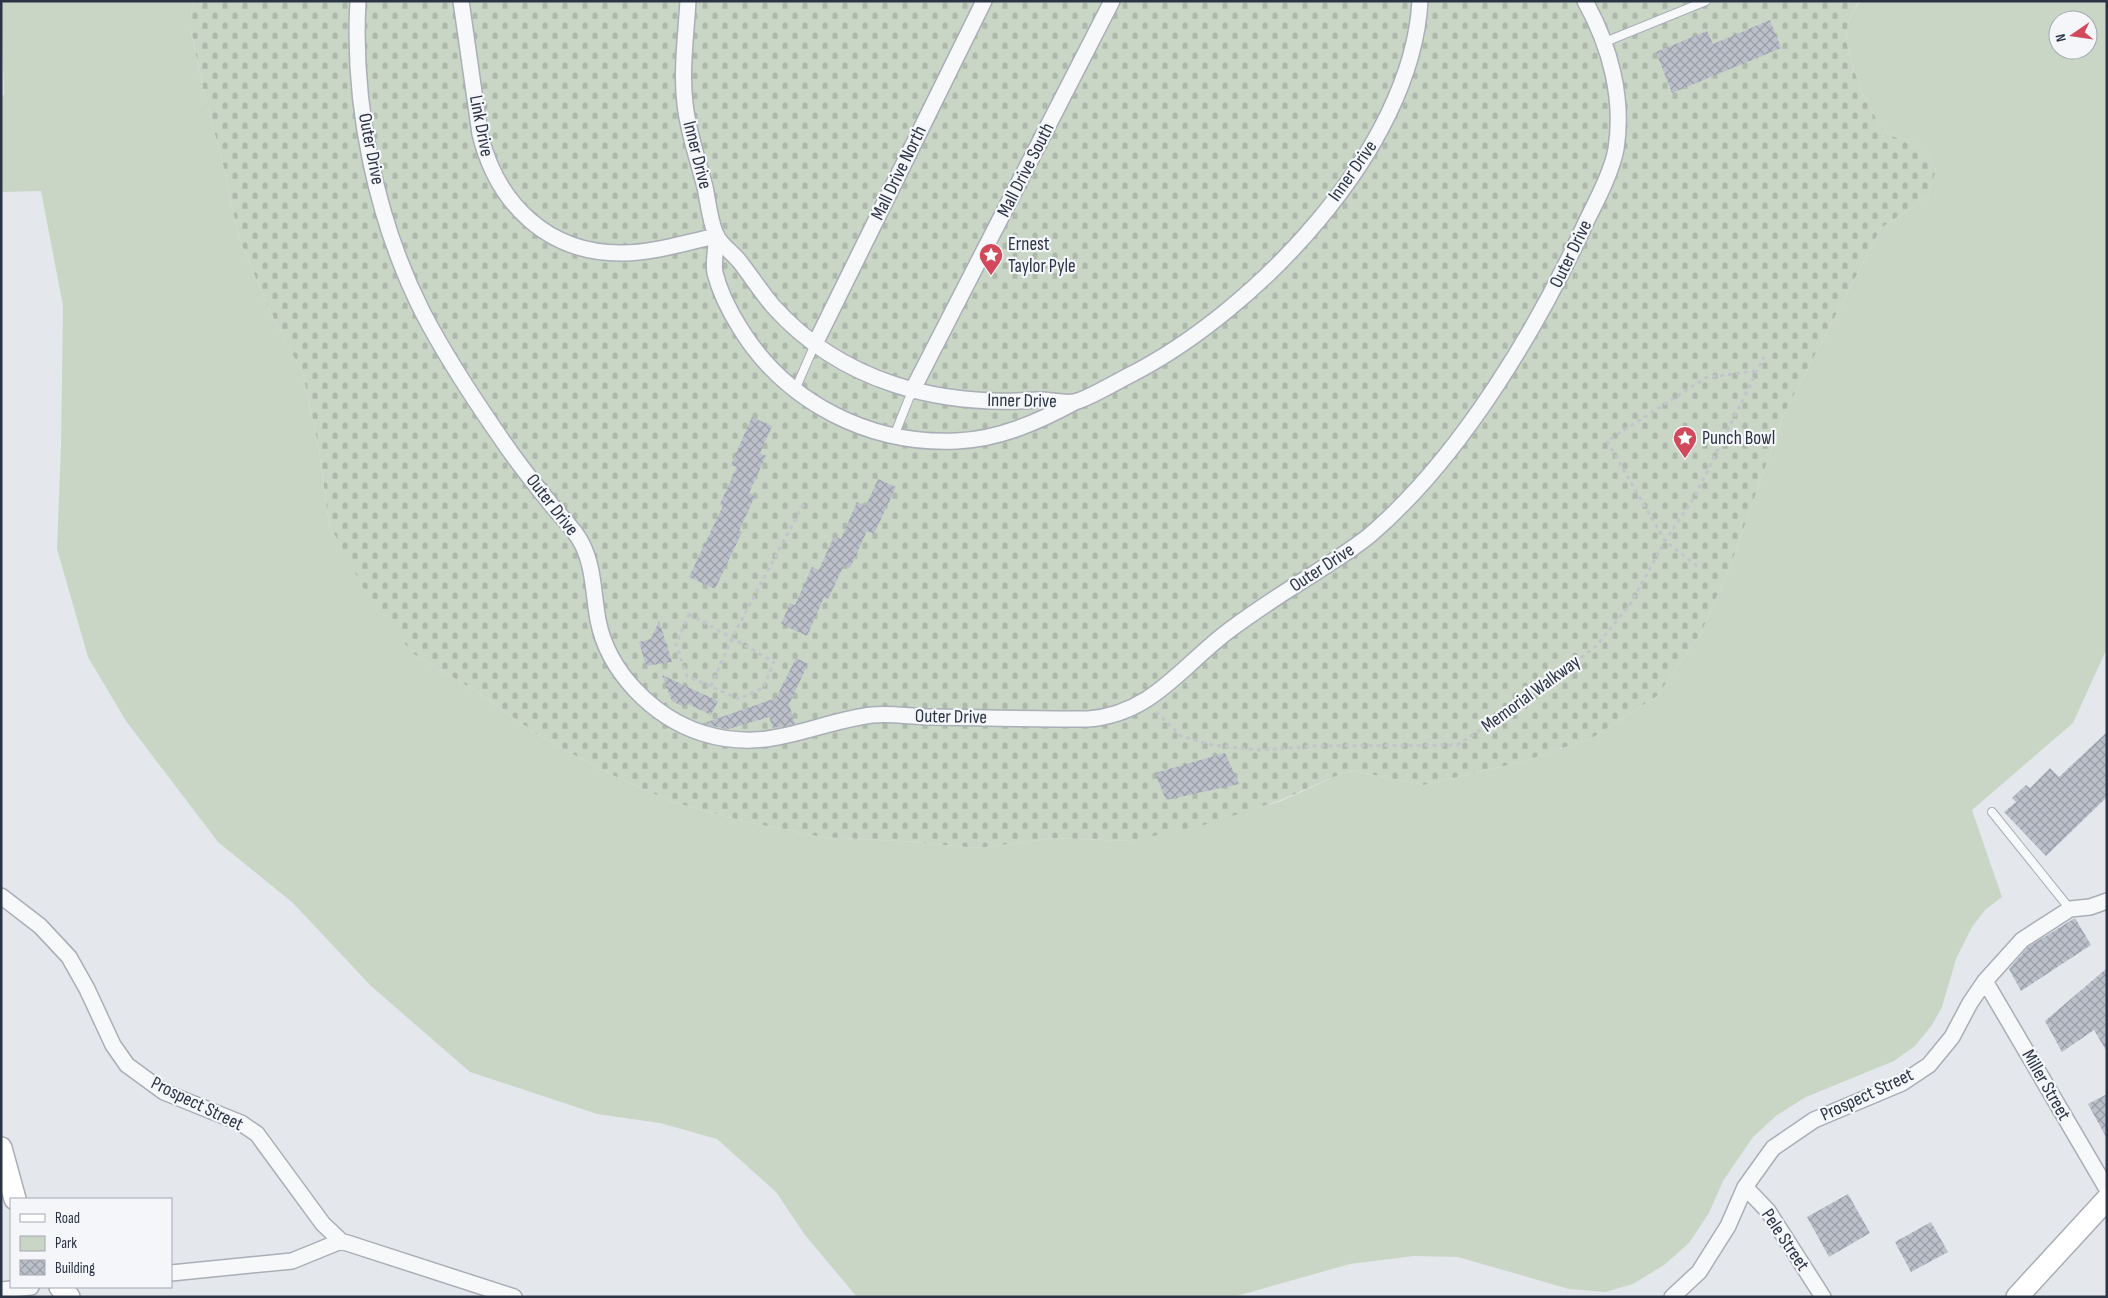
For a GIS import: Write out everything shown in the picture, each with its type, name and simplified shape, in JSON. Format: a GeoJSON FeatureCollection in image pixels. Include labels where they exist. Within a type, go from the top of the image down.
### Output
{"type":"FeatureCollection","features":[{"type":"Feature","properties":{"kind":"main road"},"geometry":{"type":"LineString","coordinates":[[1,1148],[15,1198]]}},
{"type":"Feature","properties":{"kind":"main road"},"geometry":{"type":"LineString","coordinates":[[2017,1297],[2107,1199]]}},
{"type":"Feature","properties":{"kind":"street","name":"Outer Drive"},"geometry":{"type":"LineString","coordinates":[[358,1],[358,49],[367,134],[384,211],[408,279],[428,320],[473,396],[530,478],[580,541],[589,564],[598,622],[604,641],[623,675],[649,703],[665,715],[701,732],[720,738],[762,740],[782,738],[872,715],[1088,720],[1117,715],[1146,702],[1225,634],[1371,534],[1430,473],[1498,382],[1544,306],[1574,251],[1616,152],[1618,107],[1614,78],[1605,42],[1585,1]]}},
{"type":"Feature","properties":{"kind":"street","name":"Link Drive"},"geometry":{"type":"LineString","coordinates":[[461,1],[484,154],[502,191],[530,221],[565,242],[604,253],[644,252],[716,236]]}},
{"type":"Feature","properties":{"kind":"street","name":"Inner Drive"},"geometry":{"type":"LineString","coordinates":[[688,1],[685,105],[716,236],[740,261],[773,306],[815,344],[863,373],[912,391],[963,400],[1018,402],[1046,400],[1075,402],[1140,369],[1200,333],[1252,289],[1293,248],[1356,169],[1387,116],[1412,52],[1420,1]]}},
{"type":"Feature","properties":{"kind":"street","name":"Mall Drive North"},"geometry":{"type":"LineString","coordinates":[[815,344],[984,1]]}},
{"type":"Feature","properties":{"kind":"street","name":"Mall Drive South"},"geometry":{"type":"LineString","coordinates":[[912,391],[1112,1]]}},
{"type":"Feature","properties":{"kind":"street"},"geometry":{"type":"LineString","coordinates":[[716,236],[715,272],[734,319],[763,360],[795,390],[843,420],[894,436],[935,442],[983,438],[1028,425],[1075,402]]}},
{"type":"Feature","properties":{"kind":"street","name":"Prospect Street"},"geometry":{"type":"LineString","coordinates":[[1,896],[40,926],[70,957],[87,988],[113,1045],[127,1065],[164,1092],[241,1123],[257,1134],[323,1224],[341,1241],[437,1270],[514,1297]]}},
{"type":"Feature","properties":{"kind":"street","name":"Prospect Street"},"geometry":{"type":"LineString","coordinates":[[1672,1297],[1699,1272],[1728,1226],[1745,1187],[1774,1148],[1814,1120],[1902,1083],[1928,1065],[1952,1037],[1970,1003],[1985,981],[2022,940],[2070,909],[2090,907],[2107,901]]}},
{"type":"Feature","properties":{"kind":"street","name":"Miller Street"},"geometry":{"type":"LineString","coordinates":[[1985,981],[2107,1189]]}},
{"type":"Feature","properties":{"kind":"street","name":"Pele Street"},"geometry":{"type":"LineString","coordinates":[[1745,1187],[1768,1211],[1823,1297]]}},
{"type":"Feature","properties":{"kind":"street"},"geometry":{"type":"LineString","coordinates":[[172,1273],[292,1261],[341,1241]]}},
{"type":"Feature","properties":{"kind":"street"},"geometry":{"type":"LineString","coordinates":[[1,1290],[21,1288]]}},
{"type":"Feature","properties":{"kind":"lane"},"geometry":{"type":"LineString","coordinates":[[1605,42],[1706,1]]}},
{"type":"Feature","properties":{"kind":"lane"},"geometry":{"type":"LineString","coordinates":[[795,390],[815,344]]}},
{"type":"Feature","properties":{"kind":"lane"},"geometry":{"type":"LineString","coordinates":[[894,436],[912,391]]}},
{"type":"Feature","properties":{"kind":"lane"},"geometry":{"type":"LineString","coordinates":[[1992,812],[2070,909]]}},
{"type":"Feature","properties":{"kind":"path","name":"Memorial Walkway"},"geometry":{"type":"LineString","coordinates":[[1146,702],[1181,736],[1212,745],[1261,750],[1376,744],[1457,745],[1535,694],[1597,645],[1631,603],[1665,541],[1695,496],[1764,357]]}},
{"type":"Feature","properties":{"kind":"path"},"geometry":{"type":"LineString","coordinates":[[1696,566],[1665,541],[1607,441],[1707,377],[1757,371]]}},
{"type":"Feature","properties":{"kind":"path"},"geometry":{"type":"LineString","coordinates":[[711,686],[732,638],[804,503]]}},
{"type":"Feature","properties":{"kind":"path"},"geometry":{"type":"LineString","coordinates":[[689,614],[732,638],[774,662],[763,688],[738,699],[687,676],[676,644],[689,614]]}},
{"type":"Feature","properties":{"kind":"green space"},"geometry":{"type":"Polygon","coordinates":[[[1,1],[193,1],[191,31],[239,238],[268,307],[303,374],[319,449],[329,524],[412,653],[476,691],[537,734],[603,771],[673,802],[747,822],[821,837],[901,841],[978,848],[1055,838],[1130,841],[1281,801],[1350,770],[1424,785],[1521,762],[1592,738],[1657,696],[1701,633],[1732,561],[1784,414],[1881,228],[1928,196],[1936,170],[1924,150],[1889,134],[1866,101],[1849,53],[1847,40],[1849,21],[1858,4],[1860,1],[2107,1],[2107,648],[2073,723],[1972,810],[2002,897],[1985,910],[1972,927],[1956,959],[1942,1007],[1932,1025],[1915,1046],[1894,1061],[1806,1097],[1777,1115],[1753,1137],[1723,1181],[1709,1213],[1689,1243],[1664,1265],[1633,1284],[1605,1292],[1569,1289],[1458,1257],[1414,1256],[1350,1264],[1233,1297],[857,1297],[805,1235],[776,1192],[717,1139],[660,1123],[597,1114],[470,1072],[371,986],[293,903],[218,842],[126,721],[88,657],[57,549],[63,306],[41,191],[1,192],[1,96],[4,95],[1,1]]]}},
{"type":"Feature","properties":{"kind":"green space"},"geometry":{"type":"Polygon","coordinates":[[[193,1],[1859,1],[1849,21],[1847,40],[1849,53],[1866,101],[1889,134],[1924,150],[1936,170],[1928,196],[1881,228],[1784,414],[1732,561],[1701,633],[1657,696],[1592,738],[1521,762],[1424,785],[1350,770],[1281,800],[1204,825],[1130,841],[1055,838],[978,848],[901,841],[821,837],[747,822],[673,802],[603,771],[537,734],[476,691],[412,653],[365,591],[329,524],[319,449],[303,374],[268,307],[239,238],[223,164],[203,89],[191,30],[193,1]]]}},
{"type":"Feature","properties":{"kind":"building"},"geometry":{"type":"Polygon","coordinates":[[[1770,20],[1781,48],[1672,93],[1656,52],[1707,31],[1713,44],[1770,20]]]}},
{"type":"Feature","properties":{"kind":"building"},"geometry":{"type":"Polygon","coordinates":[[[752,417],[772,426],[760,453],[766,456],[749,493],[755,496],[739,531],[742,532],[715,589],[689,577],[723,506],[720,504],[737,467],[731,465],[752,417]]]}},
{"type":"Feature","properties":{"kind":"building"},"geometry":{"type":"Polygon","coordinates":[[[878,479],[896,487],[874,534],[867,531],[850,568],[844,565],[828,599],[824,597],[807,636],[781,624],[790,603],[795,605],[812,567],[819,570],[834,536],[841,539],[857,502],[866,506],[878,479]]]}},
{"type":"Feature","properties":{"kind":"building"},"geometry":{"type":"Polygon","coordinates":[[[659,621],[672,662],[646,666],[639,642],[651,639],[659,621]]]}},
{"type":"Feature","properties":{"kind":"building"},"geometry":{"type":"Polygon","coordinates":[[[796,658],[808,664],[789,704],[795,724],[773,728],[769,717],[728,729],[707,725],[707,722],[776,698],[796,658]]]}},
{"type":"Feature","properties":{"kind":"building"},"geometry":{"type":"Polygon","coordinates":[[[662,675],[718,701],[711,715],[686,703],[684,707],[672,701],[662,675]]]}},
{"type":"Feature","properties":{"kind":"building"},"geometry":{"type":"Polygon","coordinates":[[[2107,732],[2107,797],[2046,856],[2004,812],[2016,802],[2012,798],[2026,785],[2030,788],[2050,768],[2059,777],[2107,732]]]}},
{"type":"Feature","properties":{"kind":"building"},"geometry":{"type":"Polygon","coordinates":[[[1225,753],[1239,784],[1166,800],[1155,773],[1225,753]]]}},
{"type":"Feature","properties":{"kind":"building"},"geometry":{"type":"Polygon","coordinates":[[[2075,918],[2091,945],[2021,991],[2009,969],[2028,947],[2075,918]]]}},
{"type":"Feature","properties":{"kind":"building"},"geometry":{"type":"Polygon","coordinates":[[[2107,968],[2107,1052],[2094,1030],[2062,1052],[2045,1021],[2107,968]]]}},
{"type":"Feature","properties":{"kind":"building"},"geometry":{"type":"Polygon","coordinates":[[[2107,1094],[2107,1139],[2088,1104],[2107,1094]]]}},
{"type":"Feature","properties":{"kind":"building"},"geometry":{"type":"Polygon","coordinates":[[[1848,1194],[1870,1233],[1829,1257],[1807,1217],[1848,1194]]]}},
{"type":"Feature","properties":{"kind":"building"},"geometry":{"type":"Polygon","coordinates":[[[1931,1222],[1948,1252],[1911,1272],[1895,1242],[1931,1222]]]}},
{"type":"Feature","properties":{"kind":"place","name":"Ernest Taylor Pyle"},"geometry":{"type":"Point","coordinates":[991,276]}},
{"type":"Feature","properties":{"kind":"place","name":"Punch Bowl"},"geometry":{"type":"Point","coordinates":[1685,459]}}]}
